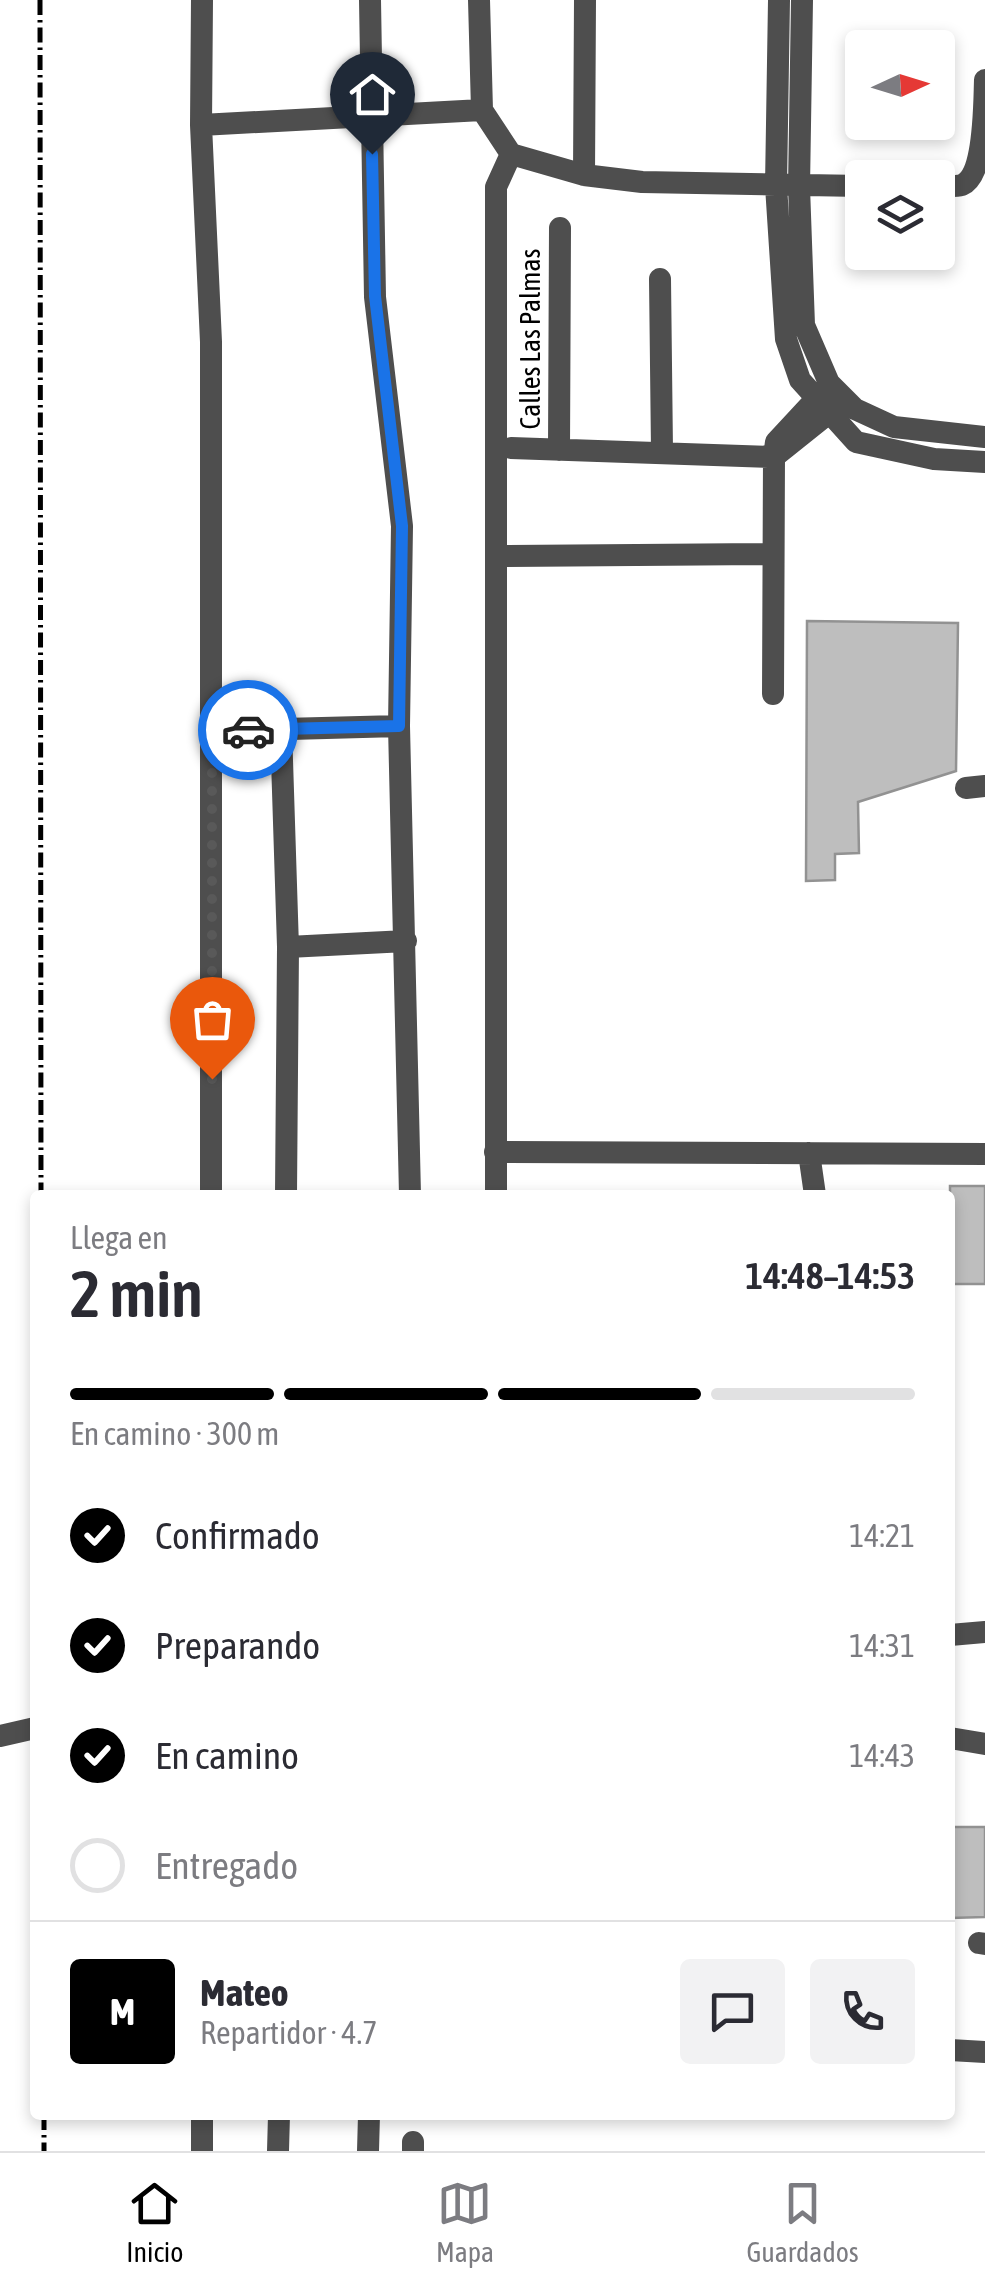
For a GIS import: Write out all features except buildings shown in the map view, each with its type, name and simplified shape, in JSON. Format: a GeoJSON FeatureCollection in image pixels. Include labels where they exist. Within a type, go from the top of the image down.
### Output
{"type":"FeatureCollection","features":[{"type":"Feature","properties":{"kind":"street"},"geometry":{"type":"LineString","coordinates":[[202,0],[201,126],[211,342],[211,1190]]}},
{"type":"Feature","properties":{"kind":"street"},"geometry":{"type":"LineString","coordinates":[[370,0],[375,296],[402,526],[399,726],[410,1190]]}},
{"type":"Feature","properties":{"kind":"street"},"geometry":{"type":"LineString","coordinates":[[479,0],[482,110],[510,154],[584,175],[642,182],[845,186]]}},
{"type":"Feature","properties":{"kind":"street"},"geometry":{"type":"LineString","coordinates":[[584,175],[585,0]]}},
{"type":"Feature","properties":{"kind":"street"},"geometry":{"type":"LineString","coordinates":[[780,0],[787,186],[786,339],[800,380],[856,442],[934,460],[985,462]]}},
{"type":"Feature","properties":{"kind":"street"},"geometry":{"type":"LineString","coordinates":[[802,0],[787,186],[804,325],[829,383],[855,409],[894,427],[985,437]]}},
{"type":"Feature","properties":{"kind":"street"},"geometry":{"type":"LineString","coordinates":[[955,185],[976,176],[982,158],[985,80]]}},
{"type":"Feature","properties":{"kind":"street"},"geometry":{"type":"LineString","coordinates":[[201,126],[482,110]]}},
{"type":"Feature","properties":{"kind":"street"},"geometry":{"type":"LineString","coordinates":[[496,1190],[496,187],[510,154]]}},
{"type":"Feature","properties":{"kind":"street","name":"Calles Las Palmas"},"geometry":{"type":"LineString","coordinates":[[559,450],[560,228]]}},
{"type":"Feature","properties":{"kind":"street"},"geometry":{"type":"LineString","coordinates":[[660,279],[662,451]]}},
{"type":"Feature","properties":{"kind":"street"},"geometry":{"type":"LineString","coordinates":[[774,694],[776,442],[822,407]]}},
{"type":"Feature","properties":{"kind":"street"},"geometry":{"type":"LineString","coordinates":[[511,448],[774,457]]}},
{"type":"Feature","properties":{"kind":"street"},"geometry":{"type":"LineString","coordinates":[[506,556],[773,554]]}},
{"type":"Feature","properties":{"kind":"street"},"geometry":{"type":"LineString","coordinates":[[212,731],[399,726]]}},
{"type":"Feature","properties":{"kind":"street"},"geometry":{"type":"LineString","coordinates":[[281,729],[288,947],[286,1190]]}},
{"type":"Feature","properties":{"kind":"street"},"geometry":{"type":"LineString","coordinates":[[288,947],[406,941]]}},
{"type":"Feature","properties":{"kind":"street"},"geometry":{"type":"LineString","coordinates":[[496,1152],[985,1154]]}},
{"type":"Feature","properties":{"kind":"street"},"geometry":{"type":"LineString","coordinates":[[809,1153],[814,1190]]}},
{"type":"Feature","properties":{"kind":"street"},"geometry":{"type":"LineString","coordinates":[[955,1635],[985,1632]]}},
{"type":"Feature","properties":{"kind":"street"},"geometry":{"type":"LineString","coordinates":[[0,1736],[30,1729]]}},
{"type":"Feature","properties":{"kind":"street"},"geometry":{"type":"LineString","coordinates":[[955,1739],[985,1744]]}},
{"type":"Feature","properties":{"kind":"street"},"geometry":{"type":"LineString","coordinates":[[955,2050],[985,2052]]}},
{"type":"Feature","properties":{"kind":"street"},"geometry":{"type":"LineString","coordinates":[[202,2120],[202,2151]]}},
{"type":"Feature","properties":{"kind":"street"},"geometry":{"type":"LineString","coordinates":[[278,2151],[279,2120]]}},
{"type":"Feature","properties":{"kind":"street"},"geometry":{"type":"LineString","coordinates":[[368,2151],[369,2120]]}},
{"type":"Feature","properties":{"kind":"railway"},"geometry":{"type":"LineString","coordinates":[[40,0],[41,1190]]}},
{"type":"Feature","properties":{"kind":"railway"},"geometry":{"type":"LineString","coordinates":[[44,2120],[44,2151]]}},
{"type":"Feature","properties":{"kind":"way so far"},"geometry":{"type":"LineString","coordinates":[[212,1079],[212,731],[248,730]]}},
{"type":"Feature","properties":{"kind":"route"},"geometry":{"type":"LineString","coordinates":[[248,730],[399,726],[402,526],[375,296],[372,154]]}}]}
